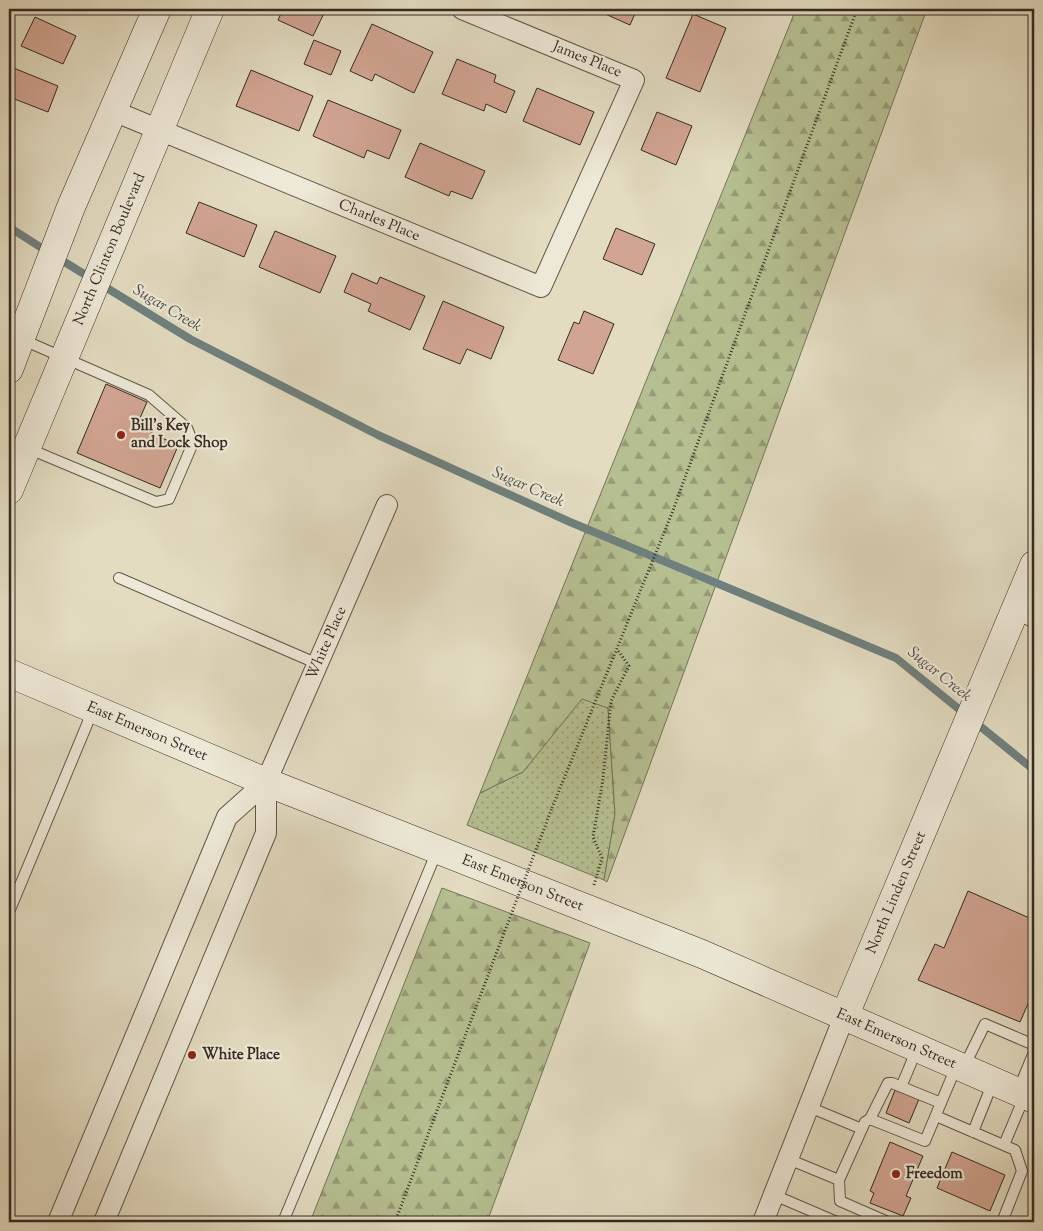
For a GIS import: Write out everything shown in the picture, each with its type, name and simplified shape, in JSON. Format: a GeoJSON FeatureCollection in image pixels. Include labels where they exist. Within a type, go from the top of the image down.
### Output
{"type":"FeatureCollection","features":[{"type":"Feature","properties":{"kind":"main road"},"geometry":{"type":"LineString","coordinates":[[9,369],[71,207],[157,9]]}},
{"type":"Feature","properties":{"kind":"main road","name":"North Clinton Boulevard"},"geometry":{"type":"LineString","coordinates":[[9,490],[210,9]]}},
{"type":"Feature","properties":{"kind":"main road","name":"North Linden Street"},"geometry":{"type":"LineString","coordinates":[[844,1017],[989,671],[1025,613],[1034,565]]}},
{"type":"Feature","properties":{"kind":"main road","name":"East Emerson Street"},"geometry":{"type":"LineString","coordinates":[[9,673],[266,782],[694,951],[1018,1092]]}},
{"type":"Feature","properties":{"kind":"street","name":"James Place"},"geometry":{"type":"LineString","coordinates":[[462,9],[634,80],[588,184]]}},
{"type":"Feature","properties":{"kind":"street","name":"Charles Place"},"geometry":{"type":"LineString","coordinates":[[112,110],[542,287],[588,184]]}},
{"type":"Feature","properties":{"kind":"street","name":"White Place"},"geometry":{"type":"LineString","coordinates":[[104,1222],[266,833],[266,782],[387,505]]}},
{"type":"Feature","properties":{"kind":"street","name":"White Place"},"geometry":{"type":"LineString","coordinates":[[58,1222],[227,817],[266,782]]}},
{"type":"Feature","properties":{"kind":"street","name":"North Linden Street"},"geometry":{"type":"LineString","coordinates":[[763,1222],[844,1017]]}},
{"type":"Feature","properties":{"kind":"lane"},"geometry":{"type":"LineString","coordinates":[[20,339],[149,395],[187,428],[193,443],[169,499],[156,502],[26,447]]}},
{"type":"Feature","properties":{"kind":"lane"},"geometry":{"type":"LineString","coordinates":[[119,578],[318,664]]}},
{"type":"Feature","properties":{"kind":"lane"},"geometry":{"type":"LineString","coordinates":[[9,912],[93,709]]}},
{"type":"Feature","properties":{"kind":"lane"},"geometry":{"type":"LineString","coordinates":[[283,1222],[438,850]]}},
{"type":"Feature","properties":{"kind":"lane"},"geometry":{"type":"LineString","coordinates":[[870,1119],[925,1141],[941,1103],[985,1024],[1034,1045]]}},
{"type":"Feature","properties":{"kind":"lane"},"geometry":{"type":"LineString","coordinates":[[901,1087],[917,1048]]}},
{"type":"Feature","properties":{"kind":"lane"},"geometry":{"type":"LineString","coordinates":[[1004,1145],[1018,1092],[1034,1052]]}},
{"type":"Feature","properties":{"kind":"lane"},"geometry":{"type":"LineString","coordinates":[[888,1222],[840,1201],[839,1180],[862,1129],[867,1120],[870,1119],[885,1086],[892,1083],[941,1103]]}},
{"type":"Feature","properties":{"kind":"lane"},"geometry":{"type":"LineString","coordinates":[[973,1132],[1018,1092]]}},
{"type":"Feature","properties":{"kind":"lane"},"geometry":{"type":"LineString","coordinates":[[809,1107],[862,1129]]}},
{"type":"Feature","properties":{"kind":"lane"},"geometry":{"type":"LineString","coordinates":[[936,1116],[1016,1150],[1022,1171],[1002,1222]]}},
{"type":"Feature","properties":{"kind":"lane"},"geometry":{"type":"LineString","coordinates":[[788,1159],[839,1180]]}},
{"type":"Feature","properties":{"kind":"lane"},"geometry":{"type":"LineString","coordinates":[[774,1195],[837,1222]]}},
{"type":"Feature","properties":{"kind":"path"},"geometry":{"type":"LineString","coordinates":[[396,1222],[500,941],[672,512],[857,9]]}},
{"type":"Feature","properties":{"kind":"path"},"geometry":{"type":"LineString","coordinates":[[588,909],[602,858],[593,837],[603,779],[611,701],[629,666],[616,648]]}},
{"type":"Feature","properties":{"kind":"green space"},"geometry":{"type":"Polygon","coordinates":[[[796,9],[927,9],[607,882],[604,880],[615,814],[608,708],[582,699],[523,772],[480,793],[796,9]]]}},
{"type":"Feature","properties":{"kind":"green space"},"geometry":{"type":"Polygon","coordinates":[[[582,698],[608,708],[615,814],[604,880],[467,825],[480,793],[523,772],[582,698]]]}},
{"type":"Feature","properties":{"kind":"green space"},"geometry":{"type":"Polygon","coordinates":[[[442,888],[590,943],[487,1222],[310,1222],[442,888]]]}},
{"type":"Feature","properties":{"kind":"building"},"geometry":{"type":"Polygon","coordinates":[[[80,9],[97,9],[94,15],[80,9]]]}},
{"type":"Feature","properties":{"kind":"building"},"geometry":{"type":"Polygon","coordinates":[[[283,9],[326,9],[313,36],[278,20],[283,9]]]}},
{"type":"Feature","properties":{"kind":"building"},"geometry":{"type":"Polygon","coordinates":[[[594,9],[637,9],[630,25],[594,9]]]}},
{"type":"Feature","properties":{"kind":"building"},"geometry":{"type":"Polygon","coordinates":[[[693,14],[726,28],[700,92],[666,78],[693,14]]]}},
{"type":"Feature","properties":{"kind":"building"},"geometry":{"type":"Polygon","coordinates":[[[35,17],[76,36],[63,64],[21,46],[35,17]]]}},
{"type":"Feature","properties":{"kind":"building"},"geometry":{"type":"Polygon","coordinates":[[[372,24],[433,52],[414,93],[375,74],[372,81],[350,71],[372,24]]]}},
{"type":"Feature","properties":{"kind":"building"},"geometry":{"type":"Polygon","coordinates":[[[314,40],[341,51],[331,75],[304,64],[314,40]]]}},
{"type":"Feature","properties":{"kind":"building"},"geometry":{"type":"Polygon","coordinates":[[[457,59],[496,75],[494,82],[515,91],[506,113],[486,104],[484,111],[442,94],[457,59]]]}},
{"type":"Feature","properties":{"kind":"building"},"geometry":{"type":"Polygon","coordinates":[[[11,67],[58,86],[48,112],[12,98],[9,105],[9,72],[11,67]]]}},
{"type":"Feature","properties":{"kind":"building"},"geometry":{"type":"Polygon","coordinates":[[[251,70],[313,96],[299,131],[236,106],[251,70]]]}},
{"type":"Feature","properties":{"kind":"building"},"geometry":{"type":"Polygon","coordinates":[[[537,88],[594,112],[580,145],[523,121],[537,88]]]}},
{"type":"Feature","properties":{"kind":"building"},"geometry":{"type":"Polygon","coordinates":[[[328,100],[401,130],[389,159],[367,150],[364,158],[313,136],[328,100]]]}},
{"type":"Feature","properties":{"kind":"building"},"geometry":{"type":"Polygon","coordinates":[[[657,112],[692,126],[676,165],[641,150],[657,112]]]}},
{"type":"Feature","properties":{"kind":"building"},"geometry":{"type":"Polygon","coordinates":[[[420,143],[485,171],[472,199],[451,191],[449,196],[405,177],[420,143]]]}},
{"type":"Feature","properties":{"kind":"building"},"geometry":{"type":"Polygon","coordinates":[[[199,202],[257,225],[244,257],[186,233],[199,202]]]}},
{"type":"Feature","properties":{"kind":"building"},"geometry":{"type":"Polygon","coordinates":[[[616,228],[655,244],[642,275],[603,259],[616,228]]]}},
{"type":"Feature","properties":{"kind":"building"},"geometry":{"type":"Polygon","coordinates":[[[275,231],[336,256],[320,293],[259,267],[275,231]]]}},
{"type":"Feature","properties":{"kind":"building"},"geometry":{"type":"Polygon","coordinates":[[[352,273],[377,284],[380,277],[425,296],[410,330],[368,311],[371,304],[344,292],[352,273]]]}},
{"type":"Feature","properties":{"kind":"building"},"geometry":{"type":"Polygon","coordinates":[[[443,301],[504,327],[491,359],[467,349],[460,364],[423,349],[443,301]]]}},
{"type":"Feature","properties":{"kind":"building"},"geometry":{"type":"Polygon","coordinates":[[[584,311],[614,324],[593,374],[558,360],[574,322],[579,324],[584,311]]]}},
{"type":"Feature","properties":{"kind":"building","name":"Bill's Key and Lock Shop"},"geometry":{"type":"Polygon","coordinates":[[[106,384],[147,402],[137,425],[178,446],[160,488],[77,453],[106,384]]]}},
{"type":"Feature","properties":{"kind":"building"},"geometry":{"type":"Polygon","coordinates":[[[968,891],[1034,920],[1034,990],[1020,1022],[918,980],[935,944],[944,948],[968,891]]]}},
{"type":"Feature","properties":{"kind":"building","name":"Freedom"},"geometry":{"type":"Polygon","coordinates":[[[895,1090],[919,1099],[909,1123],[886,1113],[895,1090]]]}},
{"type":"Feature","properties":{"kind":"building","name":"Freedom"},"geometry":{"type":"Polygon","coordinates":[[[890,1142],[923,1156],[906,1196],[911,1198],[903,1216],[870,1203],[874,1193],[870,1191],[890,1142]]]}},
{"type":"Feature","properties":{"kind":"building"},"geometry":{"type":"Polygon","coordinates":[[[952,1152],[1005,1175],[990,1211],[937,1188],[952,1152]]]}},
{"type":"Feature","properties":{"kind":"waterway","name":"Sugar Creek"},"geometry":{"type":"LineString","coordinates":[[9,227],[48,252]]}},
{"type":"Feature","properties":{"kind":"waterway","name":"Sugar Creek"},"geometry":{"type":"LineString","coordinates":[[58,258],[190,339],[378,435],[570,522],[896,658],[1034,770]]}},
{"type":"Feature","properties":{"kind":"place","name":"Bill's Key and Lock Shop"},"geometry":{"type":"Point","coordinates":[121,435]}},
{"type":"Feature","properties":{"kind":"place","name":"White Place"},"geometry":{"type":"Point","coordinates":[192,1055]}},
{"type":"Feature","properties":{"kind":"place","name":"Freedom"},"geometry":{"type":"Point","coordinates":[896,1174]}}]}
